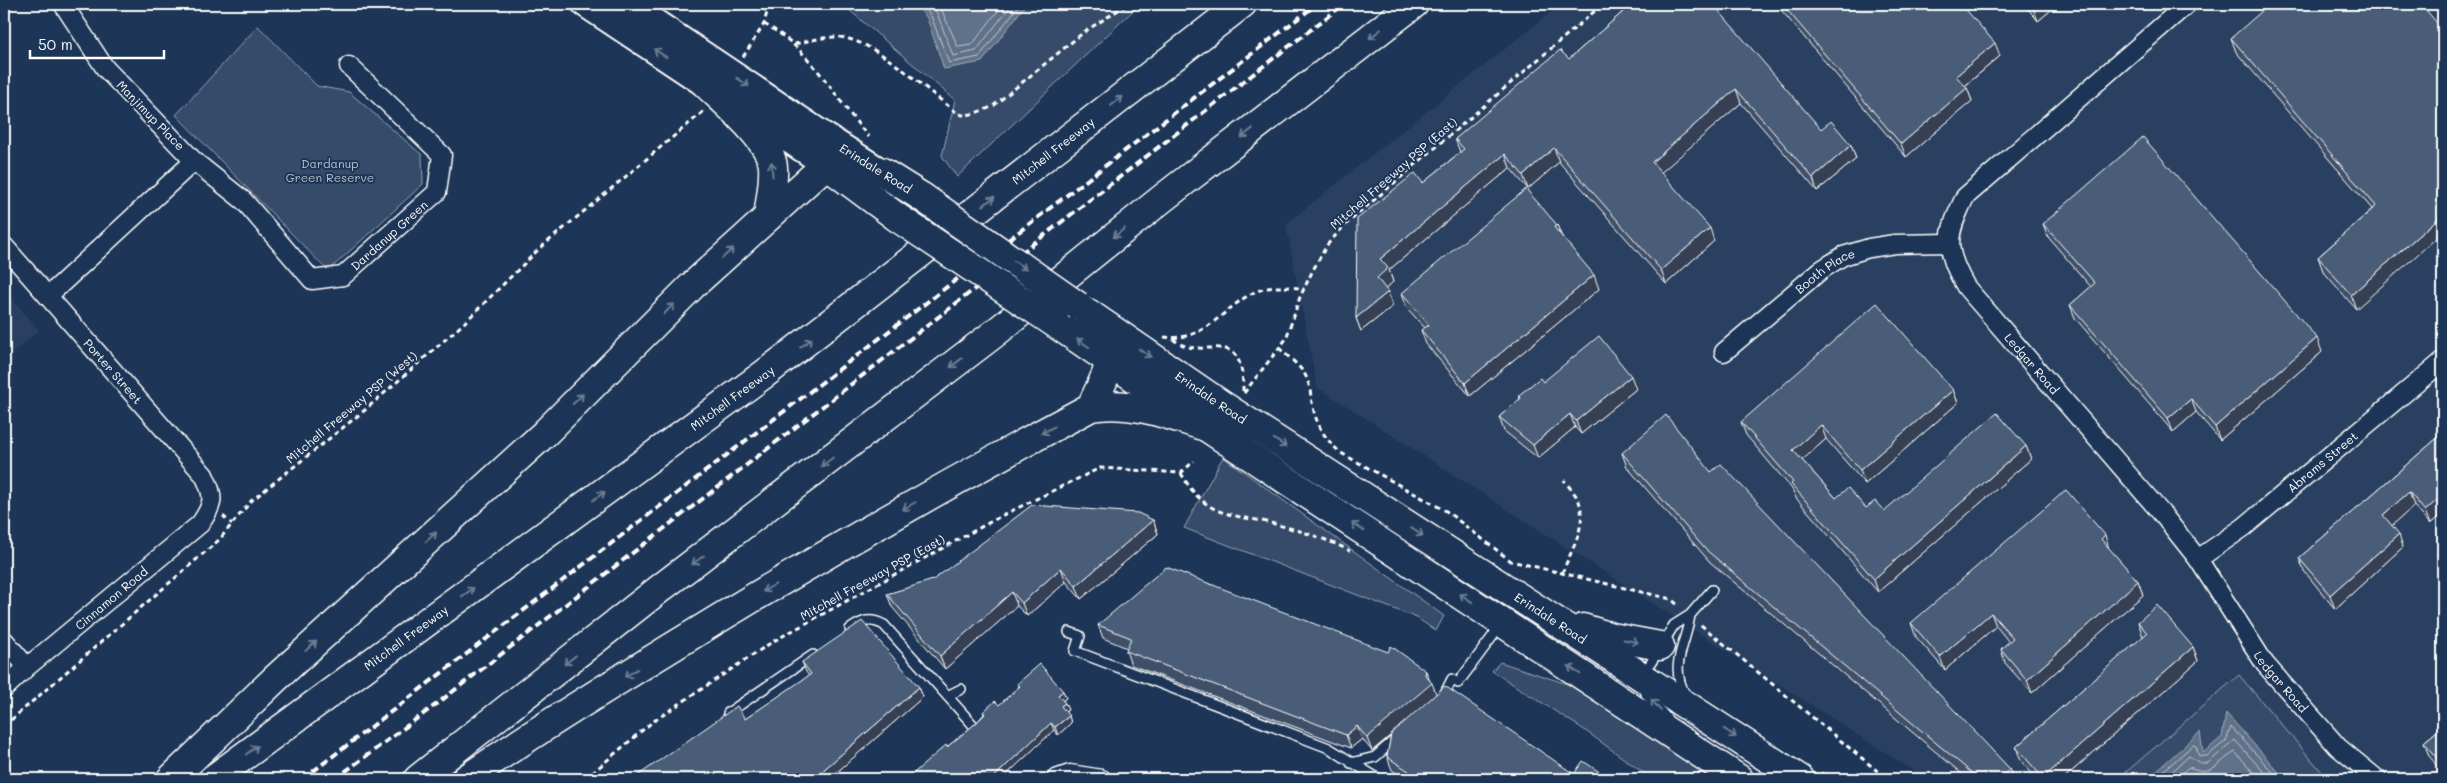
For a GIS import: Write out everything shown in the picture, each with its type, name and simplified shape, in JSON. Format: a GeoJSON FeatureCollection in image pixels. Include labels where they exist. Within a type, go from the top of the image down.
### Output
{"type":"FeatureCollection","features":[{"type":"Feature","properties":{"kind":"main road","name":"Erindale Road"},"geometry":{"type":"LineString","coordinates":[[585,4],[828,166],[898,218],[1056,324],[1110,363],[1131,375],[1206,427],[1739,779]]}},
{"type":"Feature","properties":{"kind":"main road","name":"Erindale Road"},"geometry":{"type":"LineString","coordinates":[[628,4],[822,134],[922,197],[1222,405],[1800,779]]}},
{"type":"Feature","properties":{"kind":"main road","name":"Mitchell Freeway"},"geometry":{"type":"LineString","coordinates":[[213,779],[767,372],[1242,4]]}},
{"type":"Feature","properties":{"kind":"main road"},"geometry":{"type":"LineString","coordinates":[[418,779],[662,587],[994,333],[1163,198],[1414,4]]}},
{"type":"Feature","properties":{"kind":"main road"},"geometry":{"type":"LineString","coordinates":[[701,80],[761,139],[769,152],[773,166],[768,217]]}},
{"type":"Feature","properties":{"kind":"main road"},"geometry":{"type":"LineString","coordinates":[[171,779],[282,672],[544,434],[692,286],[768,217],[828,166],[851,162],[882,172]]}},
{"type":"Feature","properties":{"kind":"main road"},"geometry":{"type":"LineString","coordinates":[[1085,311],[1110,347],[1110,363],[1091,407]]}},
{"type":"Feature","properties":{"kind":"main road"},"geometry":{"type":"LineString","coordinates":[[466,779],[526,738],[744,603],[952,481],[1091,407],[1116,404],[1139,407],[1206,427]]}},
{"type":"Feature","properties":{"kind":"main road"},"geometry":{"type":"LineString","coordinates":[[1551,618],[1612,637],[1660,646]]}},
{"type":"Feature","properties":{"kind":"street","name":"Manjimup Place"},"geometry":{"type":"LineString","coordinates":[[48,296],[194,161],[105,68],[63,4]]}},
{"type":"Feature","properties":{"kind":"street","name":"Ledgar Road"},"geometry":{"type":"LineString","coordinates":[[2187,4],[1965,197],[1954,221],[1949,244],[1953,264],[1966,287],[2198,558],[2265,664],[2338,747],[2377,779]]}},
{"type":"Feature","properties":{"kind":"street","name":"Dardanup Green"},"geometry":{"type":"LineString","coordinates":[[194,161],[244,201],[312,280],[343,276],[437,192],[442,156],[349,66]]}},
{"type":"Feature","properties":{"kind":"street","name":"Booth Place"},"geometry":{"type":"LineString","coordinates":[[1724,352],[1820,270],[1843,256],[1869,248],[1895,244],[1949,244]]}},
{"type":"Feature","properties":{"kind":"street","name":"Porter Street"},"geometry":{"type":"LineString","coordinates":[[4,246],[204,475],[212,495],[212,502]]}},
{"type":"Feature","properties":{"kind":"street","name":"Abrams Street"},"geometry":{"type":"LineString","coordinates":[[2198,558],[2244,526],[2443,361]]}},
{"type":"Feature","properties":{"kind":"street","name":"Cinnamon Road"},"geometry":{"type":"LineString","coordinates":[[4,689],[27,667],[200,524],[210,510],[212,502]]}},
{"type":"Feature","properties":{"kind":"street"},"geometry":{"type":"LineString","coordinates":[[4,640],[27,667]]}},
{"type":"Feature","properties":{"kind":"street","name":"Ledgar Road"},"geometry":{"type":"LineString","coordinates":[[2338,747],[2357,779]]}},
{"type":"Feature","properties":{"kind":"street"},"geometry":{"type":"LineString","coordinates":[[1056,779],[1070,774],[1102,779]]}},
{"type":"Feature","properties":{"kind":"lane"},"geometry":{"type":"LineString","coordinates":[[1686,744],[1646,694],[1643,676],[1674,625],[1690,615],[1712,590]]}},
{"type":"Feature","properties":{"kind":"lane"},"geometry":{"type":"LineString","coordinates":[[1690,615],[1687,634],[1680,647],[1677,677],[1694,710]]}},
{"type":"Feature","properties":{"kind":"lane"},"geometry":{"type":"LineString","coordinates":[[839,637],[862,621],[873,619],[884,624],[974,726]]}},
{"type":"Feature","properties":{"kind":"lane"},"geometry":{"type":"LineString","coordinates":[[1434,706],[1442,700],[1455,681],[1503,623]]}},
{"type":"Feature","properties":{"kind":"lane"},"geometry":{"type":"LineString","coordinates":[[1069,632],[1080,636],[1074,651],[1329,748],[1379,779]]}},
{"type":"Feature","properties":{"kind":"lane"},"geometry":{"type":"LineString","coordinates":[[721,718],[823,648]]}},
{"type":"Feature","properties":{"kind":"lane"},"geometry":{"type":"LineString","coordinates":[[947,696],[962,689]]}},
{"type":"Feature","properties":{"kind":"lane"},"geometry":{"type":"LineString","coordinates":[[1351,763],[1374,756],[1404,731]]}},
{"type":"Feature","properties":{"kind":"path"},"geometry":{"type":"LineString","coordinates":[[753,4],[767,11]]}},
{"type":"Feature","properties":{"kind":"path"},"geometry":{"type":"LineString","coordinates":[[738,64],[764,24],[770,4]]}},
{"type":"Feature","properties":{"kind":"path"},"geometry":{"type":"LineString","coordinates":[[795,44],[837,37],[864,44],[880,53],[956,112],[962,115],[972,114],[992,107],[1084,32],[1128,4]]}},
{"type":"Feature","properties":{"kind":"path","name":"Mitchell Freeway PSP (East)"},"geometry":{"type":"LineString","coordinates":[[1304,289],[1288,286],[1268,288],[1251,293],[1206,327],[1191,334],[1173,338],[1183,346],[1222,347],[1230,350],[1242,370],[1243,394],[1286,339],[1304,289],[1327,245],[1345,225],[1603,4]]}},
{"type":"Feature","properties":{"kind":"path"},"geometry":{"type":"LineString","coordinates":[[764,24],[780,32],[795,44],[871,140]]}},
{"type":"Feature","properties":{"kind":"path","name":"Mitchell Freeway PSP (West)"},"geometry":{"type":"LineString","coordinates":[[4,726],[219,540],[251,501],[365,410],[463,324],[539,249],[707,108]]}},
{"type":"Feature","properties":{"kind":"path"},"geometry":{"type":"LineString","coordinates":[[1279,348],[1304,374],[1310,387],[1313,407],[1320,428],[1328,442],[1342,453],[1446,511]]}},
{"type":"Feature","properties":{"kind":"path"},"geometry":{"type":"LineString","coordinates":[[1194,460],[1181,473],[1191,491],[1209,506],[1230,514],[1277,524],[1331,541],[1356,554]]}},
{"type":"Feature","properties":{"kind":"path","name":"Mitchell Freeway PSP (East)"},"geometry":{"type":"LineString","coordinates":[[585,779],[651,723],[772,642],[1001,516],[1100,468],[1181,473]]}},
{"type":"Feature","properties":{"kind":"path"},"geometry":{"type":"LineString","coordinates":[[1562,573],[1578,534],[1581,520],[1577,498],[1564,480]]}},
{"type":"Feature","properties":{"kind":"shaded area"},"geometry":{"type":"Polygon","coordinates":[[[1561,4],[2443,4],[2443,779],[1926,779],[1317,387],[1286,224],[1561,4]]]}},
{"type":"Feature","properties":{"kind":"shaded area"},"geometry":{"type":"Polygon","coordinates":[[[4,290],[39,330],[4,360],[4,290]]]}},
{"type":"Feature","properties":{"kind":"green space"},"geometry":{"type":"Polygon","coordinates":[[[842,4],[1140,4],[957,177],[942,156],[955,100],[842,4]]]}},
{"type":"Feature","properties":{"kind":"green space","name":"Dardanup Green Reserve"},"geometry":{"type":"Polygon","coordinates":[[[258,26],[317,86],[349,92],[422,155],[423,184],[328,271],[176,115],[258,26]]]}},
{"type":"Feature","properties":{"kind":"green space"},"geometry":{"type":"Polygon","coordinates":[[[1223,457],[1444,616],[1436,631],[1417,618],[1184,528],[1223,457]]]}},
{"type":"Feature","properties":{"kind":"green space"},"geometry":{"type":"Polygon","coordinates":[[[1500,662],[1567,684],[1625,718],[1718,779],[1652,779],[1583,729],[1492,671],[1500,662]]]}},
{"type":"Feature","properties":{"kind":"green space"},"geometry":{"type":"Polygon","coordinates":[[[2239,675],[2328,779],[2118,779],[2239,675]]]}},
{"type":"Feature","properties":{"kind":"water"},"geometry":{"type":"Polygon","coordinates":[[[915,4],[1026,4],[982,62],[944,69],[927,18],[915,4]]]}},
{"type":"Feature","properties":{"kind":"water"},"geometry":{"type":"Polygon","coordinates":[[[2226,713],[2285,779],[2147,779],[2200,732],[2203,753],[2222,737],[2226,713]]]}},
{"type":"Feature","properties":{"kind":"building"},"geometry":{"type":"Polygon","coordinates":[[[1632,4],[1713,4],[1821,129],[1831,121],[1851,145],[1813,178],[1736,89],[1652,162],[1710,228],[1661,270],[1554,148],[1523,175],[1505,154],[1380,259],[1388,268],[1377,278],[1388,292],[1356,318],[1357,219],[1415,173],[1423,183],[1464,149],[1455,139],[1560,50],[1569,59],[1632,4]]]}},
{"type":"Feature","properties":{"kind":"building"},"geometry":{"type":"Polygon","coordinates":[[[1782,4],[1961,4],[1995,43],[1956,76],[1967,88],[1901,144],[1782,4]]]}},
{"type":"Feature","properties":{"kind":"building"},"geometry":{"type":"Polygon","coordinates":[[[2270,4],[2421,4],[2443,30],[2443,214],[2351,295],[2318,257],[2376,206],[2231,38],[2270,4]]]}},
{"type":"Feature","properties":{"kind":"building"},"geometry":{"type":"Polygon","coordinates":[[[2143,137],[2317,338],[2215,427],[2191,399],[2168,418],[2070,305],[2095,283],[2043,224],[2143,137]]]}},
{"type":"Feature","properties":{"kind":"building"},"geometry":{"type":"Polygon","coordinates":[[[1526,189],[1557,225],[1554,227],[1594,275],[1465,383],[1421,330],[1429,325],[1402,293],[1526,189]]]}},
{"type":"Feature","properties":{"kind":"building"},"geometry":{"type":"Polygon","coordinates":[[[1877,303],[1953,390],[1860,470],[1821,425],[1793,450],[1836,498],[1848,488],[1866,508],[1875,501],[1884,511],[1997,413],[2026,446],[1874,579],[1791,484],[1793,482],[1741,422],[1877,303]]]}},
{"type":"Feature","properties":{"kind":"building"},"geometry":{"type":"Polygon","coordinates":[[[1599,336],[1631,376],[1576,421],[1570,414],[1533,445],[1499,417],[1521,398],[1519,395],[1540,378],[1543,382],[1599,336]]]}},
{"type":"Feature","properties":{"kind":"building"},"geometry":{"type":"Polygon","coordinates":[[[1666,415],[1711,472],[1721,464],[2010,769],[1999,779],[1979,779],[1705,549],[1622,453],[1666,415]]]}},
{"type":"Feature","properties":{"kind":"building"},"geometry":{"type":"Polygon","coordinates":[[[2443,433],[2443,495],[2425,511],[2409,492],[2383,515],[2399,534],[2330,595],[2299,558],[2443,433]]]}},
{"type":"Feature","properties":{"kind":"building"},"geometry":{"type":"Polygon","coordinates":[[[2066,490],[2105,535],[2101,539],[2138,581],[2027,680],[2001,649],[2013,638],[1991,613],[1940,657],[1911,623],[2066,490]]]}},
{"type":"Feature","properties":{"kind":"building"},"geometry":{"type":"Polygon","coordinates":[[[1032,505],[1138,513],[1153,520],[1076,586],[1061,568],[1022,603],[1012,592],[940,656],[887,594],[933,580],[1032,505]]]}},
{"type":"Feature","properties":{"kind":"building"},"geometry":{"type":"Polygon","coordinates":[[[1166,567],[1388,652],[1391,646],[1426,671],[1425,675],[1432,683],[1367,738],[1357,726],[1346,735],[1126,651],[1131,638],[1098,625],[1166,567]]]}},
{"type":"Feature","properties":{"kind":"building"},"geometry":{"type":"Polygon","coordinates":[[[2157,605],[2193,647],[2043,778],[2016,747],[2147,633],[2138,622],[2157,605]]]}},
{"type":"Feature","properties":{"kind":"building"},"geometry":{"type":"Polygon","coordinates":[[[862,621],[919,687],[813,779],[633,779],[737,706],[745,719],[811,674],[802,662],[862,621]]]}},
{"type":"Feature","properties":{"kind":"building"},"geometry":{"type":"Polygon","coordinates":[[[1040,664],[1063,691],[1058,695],[1065,703],[1061,706],[1069,716],[1055,727],[1051,723],[992,779],[907,779],[946,745],[947,747],[976,723],[985,714],[983,712],[995,701],[999,705],[1020,686],[1017,684],[1040,664]]]}},
{"type":"Feature","properties":{"kind":"building"},"geometry":{"type":"Polygon","coordinates":[[[1445,686],[1574,774],[1583,761],[1610,779],[1421,779],[1387,757],[1391,734],[1445,686]]]}},
{"type":"Feature","properties":{"kind":"building"},"geometry":{"type":"Polygon","coordinates":[[[2443,726],[2443,764],[2424,742],[2443,726]]]}},
{"type":"Feature","properties":{"kind":"railway"},"geometry":{"type":"LineString","coordinates":[[303,779],[1317,4]]}},
{"type":"Feature","properties":{"kind":"railway"},"geometry":{"type":"LineString","coordinates":[[335,779],[438,703],[1344,4]]}}]}
